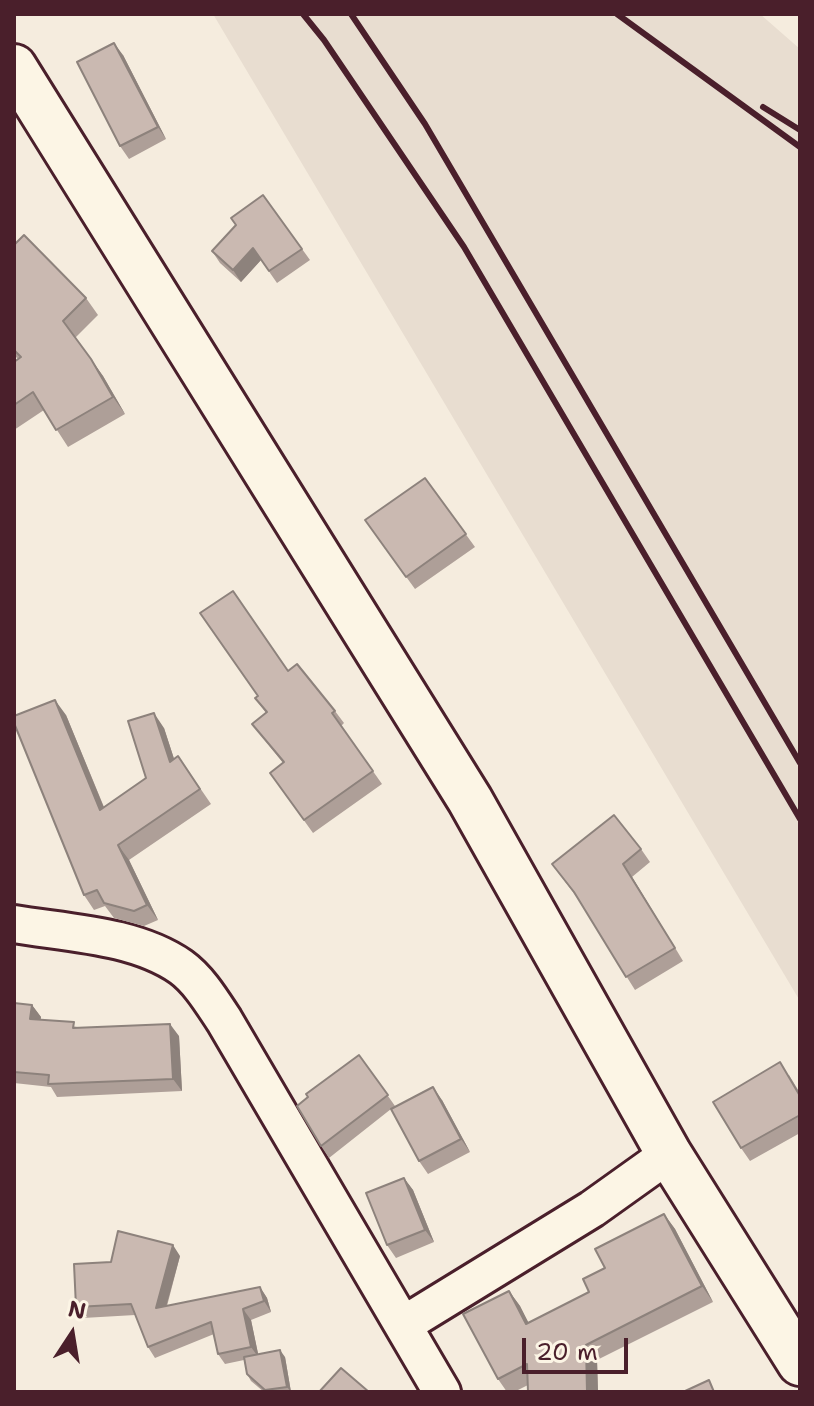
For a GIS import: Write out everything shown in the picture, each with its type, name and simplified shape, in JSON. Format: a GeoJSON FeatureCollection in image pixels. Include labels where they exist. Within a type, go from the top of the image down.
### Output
{"type":"FeatureCollection","features":[{"type":"Feature","properties":{"kind":"main road"},"geometry":{"type":"LineString","coordinates":[[14,67],[470,800],[669,1154],[800,1363]]}},
{"type":"Feature","properties":{"kind":"street"},"geometry":{"type":"LineString","coordinates":[[14,924],[109,939],[146,950],[181,967],[202,988],[224,1020],[442,1392]]}},
{"type":"Feature","properties":{"kind":"street"},"geometry":{"type":"LineString","coordinates":[[403,1325],[592,1209],[669,1154]]}},
{"type":"Feature","properties":{"kind":"shaded area"},"geometry":{"type":"Polygon","coordinates":[[[213,14],[760,14],[800,49],[800,1001],[213,14]]]}},
{"type":"Feature","properties":{"kind":"building"},"geometry":{"type":"Polygon","coordinates":[[[114,43],[158,127],[120,146],[77,62],[114,43]]]}},
{"type":"Feature","properties":{"kind":"building"},"geometry":{"type":"Polygon","coordinates":[[[263,195],[302,249],[269,271],[253,248],[233,270],[212,251],[236,225],[231,218],[263,195]]]}},
{"type":"Feature","properties":{"kind":"building"},"geometry":{"type":"Polygon","coordinates":[[[24,235],[86,298],[63,321],[91,359],[113,397],[56,430],[33,392],[14,405],[14,362],[21,357],[14,350],[14,245],[24,235]]]}},
{"type":"Feature","properties":{"kind":"building"},"geometry":{"type":"Polygon","coordinates":[[[425,478],[466,534],[406,577],[365,520],[425,478]]]}},
{"type":"Feature","properties":{"kind":"building"},"geometry":{"type":"Polygon","coordinates":[[[233,591],[288,671],[297,664],[335,711],[332,713],[373,771],[304,820],[270,773],[284,762],[252,724],[267,712],[200,613],[233,591]]]}},
{"type":"Feature","properties":{"kind":"building"},"geometry":{"type":"Polygon","coordinates":[[[55,700],[100,810],[146,778],[128,721],[154,713],[170,762],[178,756],[200,789],[118,845],[147,905],[134,911],[104,903],[97,890],[84,895],[14,723],[14,716],[55,700]]]}},
{"type":"Feature","properties":{"kind":"building"},"geometry":{"type":"Polygon","coordinates":[[[614,815],[641,849],[623,864],[675,948],[626,977],[574,892],[552,864],[614,815]]]}},
{"type":"Feature","properties":{"kind":"building"},"geometry":{"type":"Polygon","coordinates":[[[14,1003],[32,1005],[30,1019],[74,1022],[73,1028],[170,1024],[173,1079],[48,1084],[49,1075],[14,1072],[14,1003]]]}},
{"type":"Feature","properties":{"kind":"building"},"geometry":{"type":"Polygon","coordinates":[[[359,1055],[388,1095],[321,1146],[297,1106],[308,1097],[306,1094],[359,1055]]]}},
{"type":"Feature","properties":{"kind":"building"},"geometry":{"type":"Polygon","coordinates":[[[780,1062],[800,1096],[800,1115],[741,1148],[713,1102],[780,1062]]]}},
{"type":"Feature","properties":{"kind":"building"},"geometry":{"type":"Polygon","coordinates":[[[433,1087],[461,1139],[419,1161],[391,1109],[433,1087]]]}},
{"type":"Feature","properties":{"kind":"building"},"geometry":{"type":"Polygon","coordinates":[[[404,1178],[425,1230],[387,1245],[366,1193],[404,1178]]]}},
{"type":"Feature","properties":{"kind":"building"},"geometry":{"type":"Polygon","coordinates":[[[664,1214],[702,1286],[586,1345],[587,1392],[528,1392],[527,1364],[498,1379],[463,1314],[509,1291],[526,1324],[589,1292],[583,1279],[605,1268],[595,1249],[664,1214]]]}},
{"type":"Feature","properties":{"kind":"building"},"geometry":{"type":"Polygon","coordinates":[[[118,1231],[173,1245],[156,1308],[260,1287],[264,1301],[243,1309],[251,1347],[218,1354],[211,1322],[148,1347],[131,1304],[76,1307],[74,1264],[111,1262],[118,1231]]]}},
{"type":"Feature","properties":{"kind":"building"},"geometry":{"type":"Polygon","coordinates":[[[280,1350],[287,1387],[265,1390],[247,1374],[244,1357],[280,1350]]]}},
{"type":"Feature","properties":{"kind":"building"},"geometry":{"type":"Polygon","coordinates":[[[341,1368],[369,1392],[319,1392],[341,1368]]]}},
{"type":"Feature","properties":{"kind":"building"},"geometry":{"type":"Polygon","coordinates":[[[709,1380],[714,1392],[683,1392],[709,1380]]]}},
{"type":"Feature","properties":{"kind":"railway"},"geometry":{"type":"LineString","coordinates":[[303,14],[324,40],[464,247],[800,819]]}},
{"type":"Feature","properties":{"kind":"railway"},"geometry":{"type":"LineString","coordinates":[[351,14],[425,124],[800,763]]}},
{"type":"Feature","properties":{"kind":"railway"},"geometry":{"type":"LineString","coordinates":[[617,14],[800,147]]}},
{"type":"Feature","properties":{"kind":"railway"},"geometry":{"type":"LineString","coordinates":[[763,107],[800,130]]}}]}
